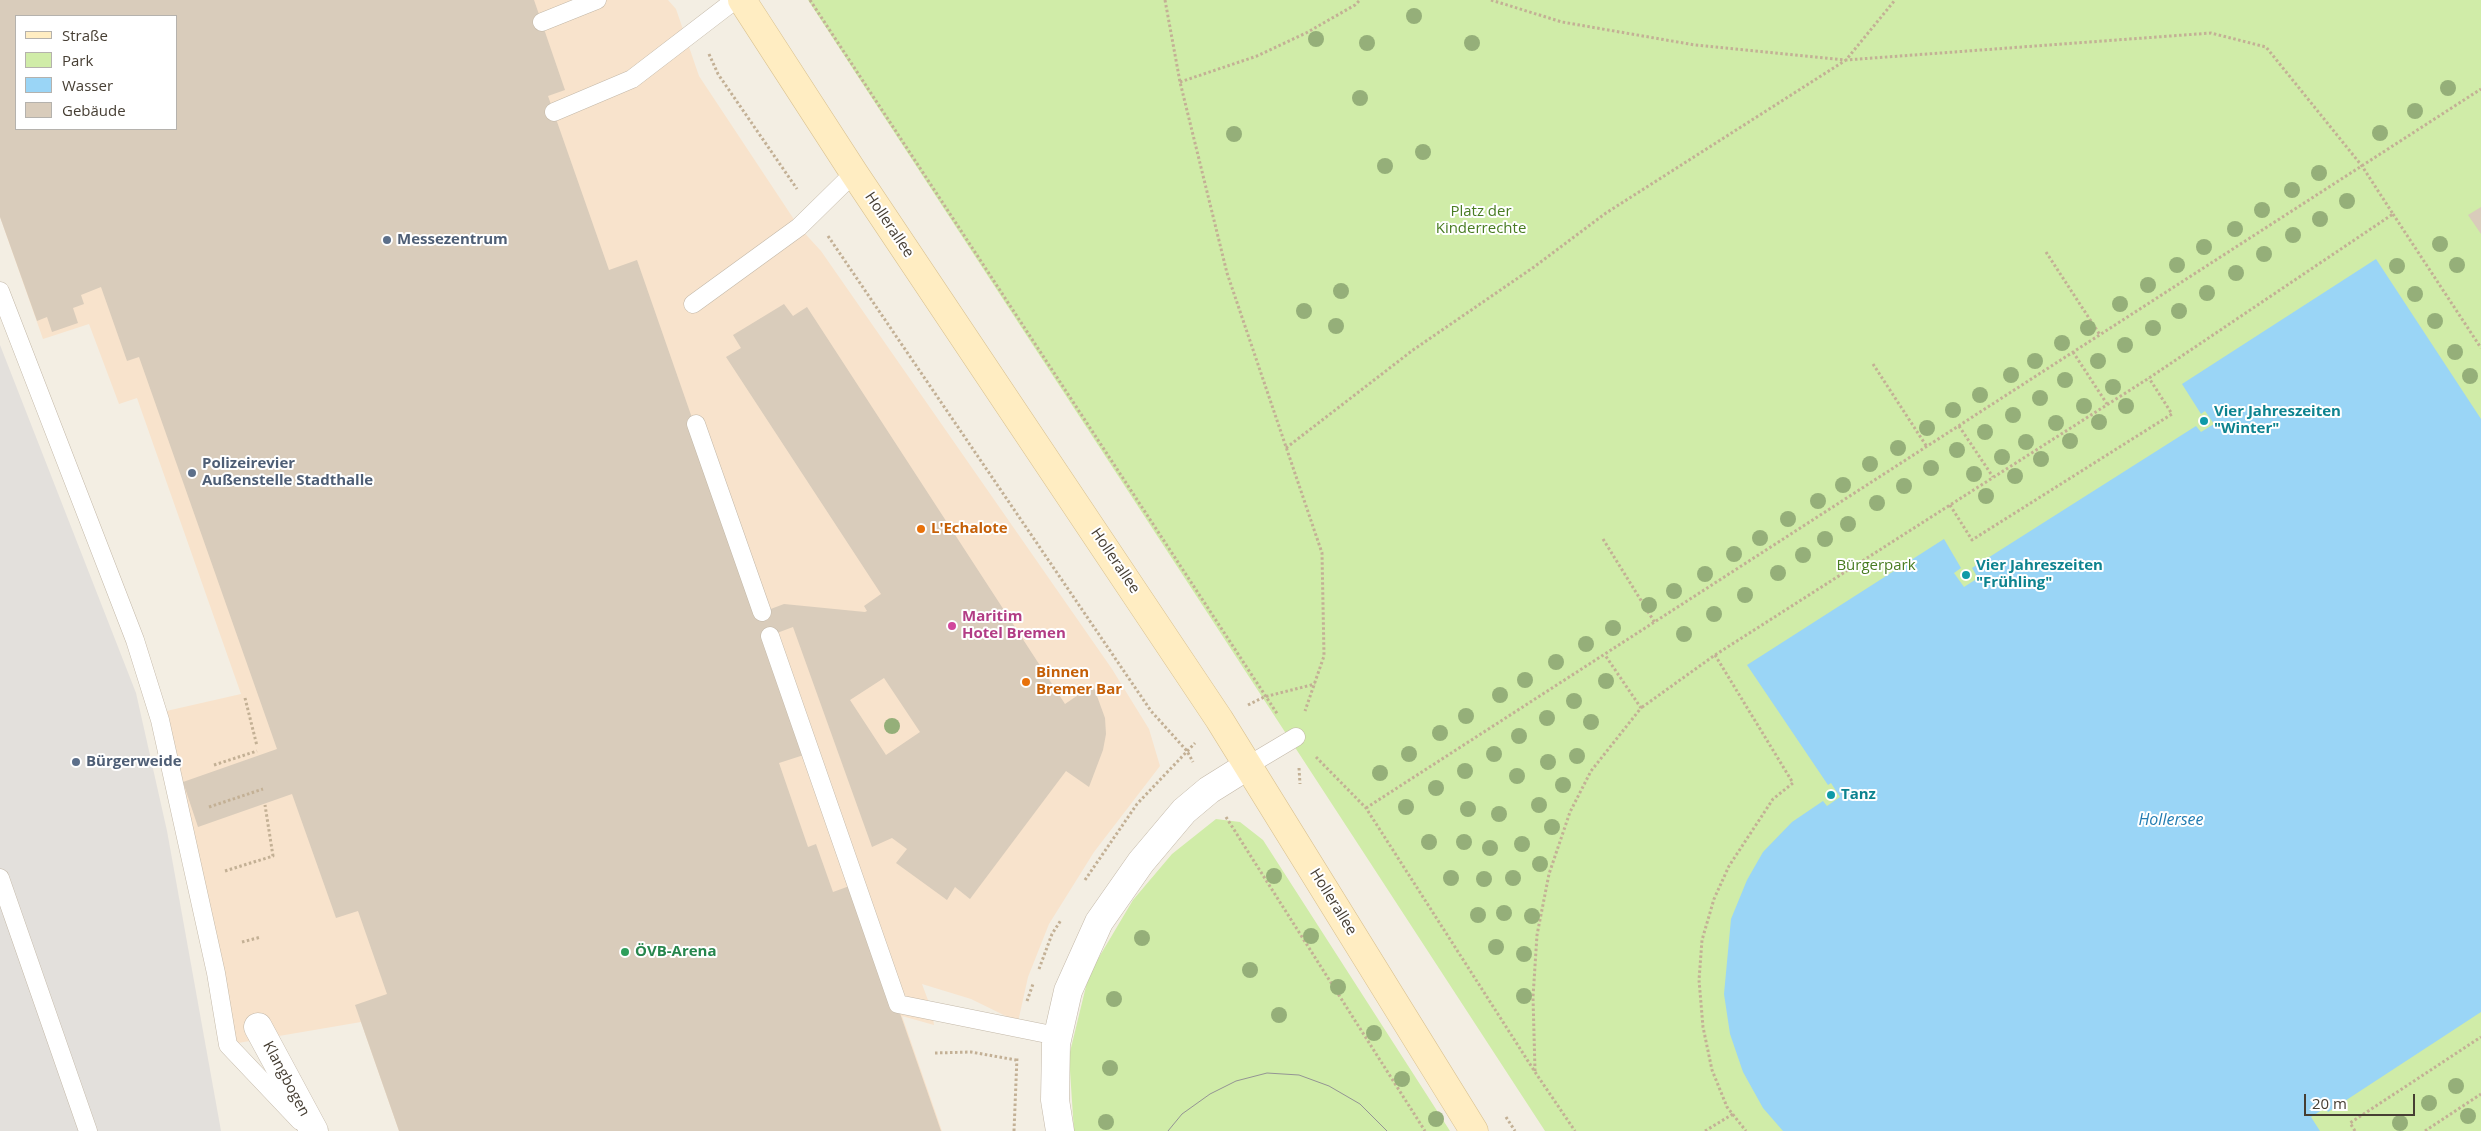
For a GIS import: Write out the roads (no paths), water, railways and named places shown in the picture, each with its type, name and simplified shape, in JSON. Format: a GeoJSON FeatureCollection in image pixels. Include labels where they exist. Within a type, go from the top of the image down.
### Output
{"type":"FeatureCollection","features":[{"type":"Feature","properties":{"kind":"main road","name":"Hollerallee"},"geometry":{"type":"LineString","coordinates":[[742,0],[854,173],[1120,568],[1249,765],[1474,1131]]}},
{"type":"Feature","properties":{"kind":"street"},"geometry":{"type":"LineString","coordinates":[[1060,1131],[1055,1100],[1057,1036],[1068,991],[1099,922],[1141,862],[1184,811],[1209,790],[1249,765]]}},
{"type":"Feature","properties":{"kind":"street","name":"Klangbogen"},"geometry":{"type":"LineString","coordinates":[[258,1027],[314,1131]]}},
{"type":"Feature","properties":{"kind":"lane"},"geometry":{"type":"LineString","coordinates":[[542,22],[598,0]]}},
{"type":"Feature","properties":{"kind":"lane"},"geometry":{"type":"LineString","coordinates":[[554,112],[632,79],[735,0]]}},
{"type":"Feature","properties":{"kind":"lane"},"geometry":{"type":"LineString","coordinates":[[693,304],[799,227],[854,173]]}},
{"type":"Feature","properties":{"kind":"lane"},"geometry":{"type":"LineString","coordinates":[[0,291],[135,640],[160,720],[216,973],[228,1045],[309,1131]]}},
{"type":"Feature","properties":{"kind":"lane"},"geometry":{"type":"LineString","coordinates":[[696,424],[762,612]]}},
{"type":"Feature","properties":{"kind":"lane"},"geometry":{"type":"LineString","coordinates":[[770,636],[898,1004],[1057,1036]]}},
{"type":"Feature","properties":{"kind":"lane"},"geometry":{"type":"LineString","coordinates":[[1249,765],[1296,737]]}},
{"type":"Feature","properties":{"kind":"lane"},"geometry":{"type":"LineString","coordinates":[[0,878],[88,1131]]}},
{"type":"Feature","properties":{"kind":"water","name":"Hollersee"},"geometry":{"type":"Polygon","coordinates":[[[2376,259],[2481,419],[2481,1012],[2328,1112],[2325,1108],[2311,1117],[2320,1131],[1783,1131],[1763,1108],[1743,1072],[1730,1034],[1724,994],[1731,919],[1747,880],[1763,852],[1792,822],[1823,801],[1827,806],[1840,797],[1831,783],[1828,785],[1747,665],[1944,539],[1961,568],[1954,573],[1964,587],[1978,578],[1972,568],[2196,426],[2201,432],[2214,424],[2205,411],[2201,414],[2182,384],[2376,259]]]}},
{"type":"Feature","properties":{"kind":"tram line"},"geometry":{"type":"LineString","coordinates":[[1168,1131],[1182,1114],[1210,1094],[1236,1081],[1267,1073],[1299,1075],[1329,1086],[1360,1104],[1387,1131]]}},
{"type":"Feature","properties":{"kind":"place","name":"Messezentrum"},"geometry":{"type":"Point","coordinates":[387,240]}},
{"type":"Feature","properties":{"kind":"place","name":"Vier Jahreszeiten \"Winter\""},"geometry":{"type":"Point","coordinates":[2204,421]}},
{"type":"Feature","properties":{"kind":"place","name":"Polizeirevier Außenstelle Stadthalle"},"geometry":{"type":"Point","coordinates":[192,473]}},
{"type":"Feature","properties":{"kind":"place","name":"L'Echalote"},"geometry":{"type":"Point","coordinates":[921,529]}},
{"type":"Feature","properties":{"kind":"place","name":"Vier Jahreszeiten \"Frühling\""},"geometry":{"type":"Point","coordinates":[1966,575]}},
{"type":"Feature","properties":{"kind":"place","name":"Maritim Hotel Bremen"},"geometry":{"type":"Point","coordinates":[952,626]}},
{"type":"Feature","properties":{"kind":"place","name":"Binnen Bremer Bar"},"geometry":{"type":"Point","coordinates":[1026,682]}},
{"type":"Feature","properties":{"kind":"place","name":"Bürgerweide"},"geometry":{"type":"Point","coordinates":[76,762]}},
{"type":"Feature","properties":{"kind":"place","name":"Tanz"},"geometry":{"type":"Point","coordinates":[1831,795]}},
{"type":"Feature","properties":{"kind":"place","name":"ÖVB-Arena"},"geometry":{"type":"Point","coordinates":[625,952]}},
{"type":"Feature","properties":{"kind":"park label","name":"Platz der Kinderrechte"},"geometry":{"type":"Point","coordinates":[1481,220]}},
{"type":"Feature","properties":{"kind":"park label","name":"Bürgerpark"},"geometry":{"type":"Point","coordinates":[1876,566]}}]}
